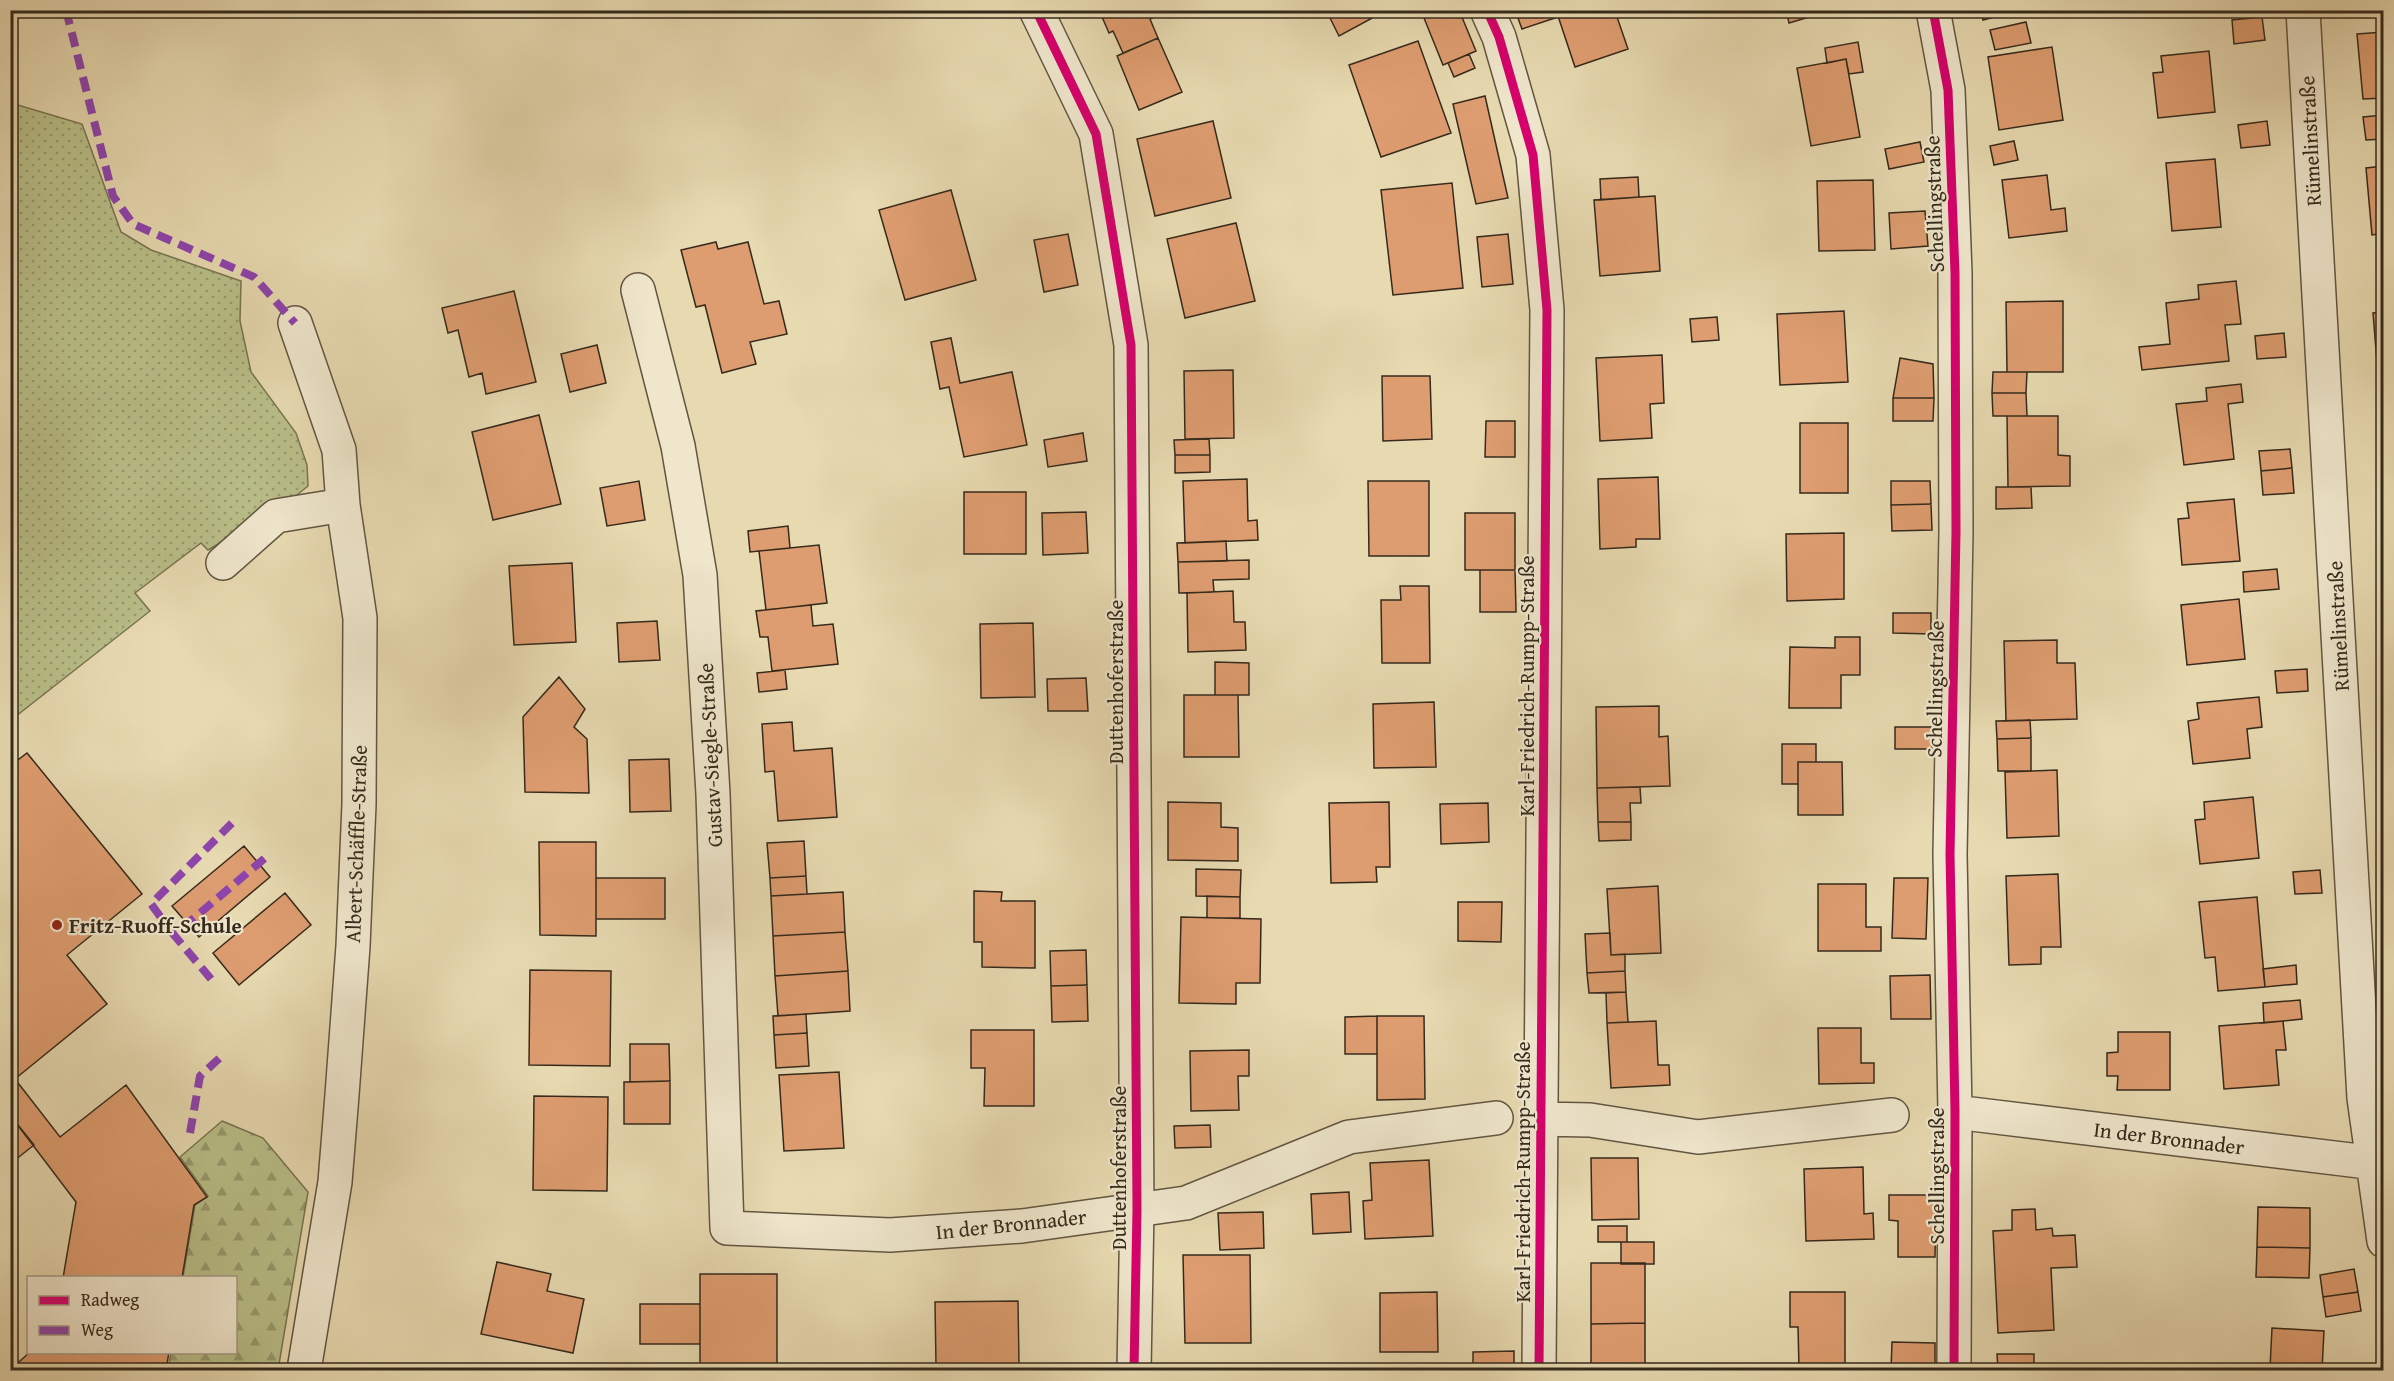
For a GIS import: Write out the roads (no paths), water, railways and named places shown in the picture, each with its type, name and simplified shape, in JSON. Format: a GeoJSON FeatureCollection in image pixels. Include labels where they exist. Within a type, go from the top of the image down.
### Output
{"type":"FeatureCollection","features":[{"type":"Feature","properties":{"kind":"street","name":"Duttenhoferstraße"},"geometry":{"type":"LineString","coordinates":[[1036,10],[1096,134],[1131,345],[1137,1209],[1134,1371]]}},
{"type":"Feature","properties":{"kind":"street","name":"Karl-Friedrich-Rumpp-Straße"},"geometry":{"type":"LineString","coordinates":[[1487,10],[1499,37],[1533,155],[1547,310],[1539,1371]]}},
{"type":"Feature","properties":{"kind":"street","name":"Schellingstraße"},"geometry":{"type":"LineString","coordinates":[[1933,10],[1948,90],[1954,273],[1956,532],[1950,854],[1955,1112],[1954,1371]]}},
{"type":"Feature","properties":{"kind":"street","name":"Rümelinstraße"},"geometry":{"type":"LineString","coordinates":[[2303,10],[2364,1098],[2378,1163],[2384,1241]]}},
{"type":"Feature","properties":{"kind":"street","name":"Gustav-Siegle-Straße"},"geometry":{"type":"LineString","coordinates":[[638,290],[678,446],[700,575],[713,794],[727,1228]]}},
{"type":"Feature","properties":{"kind":"street","name":"Albert-Schäffle-Straße"},"geometry":{"type":"LineString","coordinates":[[295,323],[339,450],[343,506],[360,618],[359,804],[353,946],[335,1182],[304,1371]]}},
{"type":"Feature","properties":{"kind":"street"},"geometry":{"type":"LineString","coordinates":[[223,563],[276,516],[343,506]]}},
{"type":"Feature","properties":{"kind":"street","name":"In der Bronnader"},"geometry":{"type":"LineString","coordinates":[[1955,1112],[2378,1163]]}},
{"type":"Feature","properties":{"kind":"street"},"geometry":{"type":"LineString","coordinates":[[1540,1119],[1590,1120],[1698,1137],[1892,1115]]}},
{"type":"Feature","properties":{"kind":"street","name":"In der Bronnader"},"geometry":{"type":"LineString","coordinates":[[727,1228],[890,1235],[1022,1226],[1186,1203],[1349,1137],[1496,1118]]}},
{"type":"Feature","properties":{"kind":"place","name":"Fritz-Ruoff-Schule"},"geometry":{"type":"Point","coordinates":[57,925]}}]}
